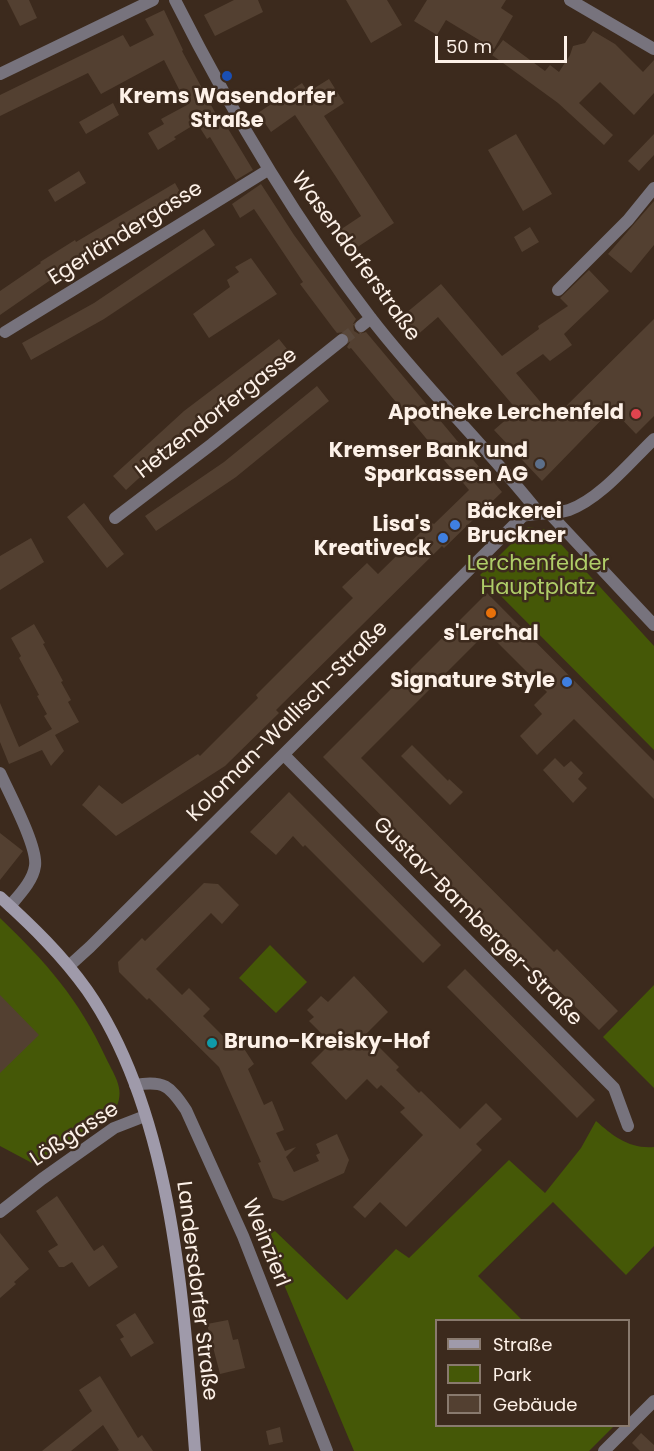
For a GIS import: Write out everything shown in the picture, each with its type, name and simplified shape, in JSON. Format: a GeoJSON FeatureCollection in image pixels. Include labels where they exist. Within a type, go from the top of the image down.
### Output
{"type":"FeatureCollection","features":[{"type":"Feature","properties":{"kind":"main road","name":"Landersdorfer Straße"},"geometry":{"type":"LineString","coordinates":[[5,902],[69,966],[111,1031],[135,1085],[161,1174],[175,1251],[195,1451]]}},
{"type":"Feature","properties":{"kind":"street"},"geometry":{"type":"LineString","coordinates":[[0,74],[153,0]]}},
{"type":"Feature","properties":{"kind":"street","name":"Wasendorferstraße"},"geometry":{"type":"LineString","coordinates":[[175,0],[216,81],[268,170],[366,322],[544,513]]}},
{"type":"Feature","properties":{"kind":"street"},"geometry":{"type":"LineString","coordinates":[[570,0],[654,49]]}},
{"type":"Feature","properties":{"kind":"street","name":"Egerländergasse"},"geometry":{"type":"LineString","coordinates":[[5,332],[268,170]]}},
{"type":"Feature","properties":{"kind":"street"},"geometry":{"type":"LineString","coordinates":[[558,290],[628,220],[654,188]]}},
{"type":"Feature","properties":{"kind":"street","name":"Hetzendorfergasse"},"geometry":{"type":"LineString","coordinates":[[115,518],[342,340]]}},
{"type":"Feature","properties":{"kind":"street","name":"Koloman-Wallisch-Straße"},"geometry":{"type":"LineString","coordinates":[[69,966],[523,516],[566,511],[583,504],[654,439]]}},
{"type":"Feature","properties":{"kind":"street"},"geometry":{"type":"LineString","coordinates":[[544,513],[654,625]]}},
{"type":"Feature","properties":{"kind":"street","name":"Gustav-Bamberger-Straße"},"geometry":{"type":"LineString","coordinates":[[284,755],[614,1088],[628,1126]]}},
{"type":"Feature","properties":{"kind":"street"},"geometry":{"type":"LineString","coordinates":[[0,773],[34,851],[35,866],[31,878],[5,902]]}},
{"type":"Feature","properties":{"kind":"street","name":"Weinzierl"},"geometry":{"type":"LineString","coordinates":[[135,1085],[162,1083],[173,1091],[186,1110],[243,1236],[327,1451]]}},
{"type":"Feature","properties":{"kind":"street","name":"Lößgasse"},"geometry":{"type":"LineString","coordinates":[[0,1212],[114,1128],[145,1116]]}},
{"type":"Feature","properties":{"kind":"street"},"geometry":{"type":"LineString","coordinates":[[630,1425],[654,1401]]}},
{"type":"Feature","properties":{"kind":"street"},"geometry":{"type":"LineString","coordinates":[[604,1451],[628,1427]]}},
{"type":"Feature","properties":{"kind":"green space","name":"Lerchenfelder Hauptplatz"},"geometry":{"type":"Polygon","coordinates":[[[528,527],[548,530],[654,646],[654,750],[480,575],[528,527]]]}},
{"type":"Feature","properties":{"kind":"green space"},"geometry":{"type":"Polygon","coordinates":[[[0,918],[47,966],[73,999],[96,1037],[118,1084],[119,1096],[115,1110],[42,1162],[32,1163],[0,1146],[0,918]]]}},
{"type":"Feature","properties":{"kind":"green space"},"geometry":{"type":"Polygon","coordinates":[[[270,945],[307,982],[276,1013],[239,978],[270,945]]]}},
{"type":"Feature","properties":{"kind":"green space"},"geometry":{"type":"Polygon","coordinates":[[[654,985],[654,1088],[603,1037],[654,985]]]}},
{"type":"Feature","properties":{"kind":"green space"},"geometry":{"type":"Polygon","coordinates":[[[596,1121],[629,1144],[654,1147],[654,1246],[626,1275],[553,1202],[478,1276],[521,1319],[435,1319],[435,1427],[613,1427],[589,1451],[354,1451],[264,1237],[275,1231],[347,1300],[396,1249],[409,1258],[509,1160],[545,1193],[581,1148],[596,1121]]]}},
{"type":"Feature","properties":{"kind":"building"},"geometry":{"type":"Polygon","coordinates":[[[7,0],[29,0],[37,18],[20,26],[7,0]]]}},
{"type":"Feature","properties":{"kind":"building"},"geometry":{"type":"Polygon","coordinates":[[[234,0],[258,0],[263,12],[215,36],[204,15],[234,0]]]}},
{"type":"Feature","properties":{"kind":"building"},"geometry":{"type":"Polygon","coordinates":[[[346,0],[387,0],[402,25],[371,43],[346,0]]]}},
{"type":"Feature","properties":{"kind":"building"},"geometry":{"type":"Polygon","coordinates":[[[427,0],[506,0],[501,8],[513,16],[494,49],[446,20],[437,35],[414,21],[427,0]]]}},
{"type":"Feature","properties":{"kind":"building"},"geometry":{"type":"Polygon","coordinates":[[[164,10],[182,51],[224,129],[227,127],[253,170],[236,180],[210,137],[207,139],[197,123],[158,150],[148,133],[164,124],[161,119],[187,105],[164,60],[101,94],[88,73],[0,116],[0,95],[123,35],[130,47],[154,35],[145,19],[164,10]]]}},
{"type":"Feature","properties":{"kind":"building"},"geometry":{"type":"Polygon","coordinates":[[[593,31],[615,44],[643,72],[654,60],[654,93],[634,115],[600,82],[579,103],[613,135],[604,145],[558,103],[492,55],[503,40],[545,71],[550,65],[559,72],[573,46],[585,43],[593,31]]]}},
{"type":"Feature","properties":{"kind":"building"},"geometry":{"type":"Polygon","coordinates":[[[329,79],[344,103],[324,116],[394,223],[350,252],[337,232],[361,216],[295,115],[271,132],[258,113],[302,83],[308,92],[329,79]]]}},
{"type":"Feature","properties":{"kind":"building"},"geometry":{"type":"Polygon","coordinates":[[[113,103],[119,115],[86,134],[79,122],[113,103]]]}},
{"type":"Feature","properties":{"kind":"building"},"geometry":{"type":"Polygon","coordinates":[[[516,134],[552,194],[523,211],[488,150],[516,134]]]}},
{"type":"Feature","properties":{"kind":"building"},"geometry":{"type":"Polygon","coordinates":[[[654,134],[654,155],[639,171],[628,161],[654,134]]]}},
{"type":"Feature","properties":{"kind":"building"},"geometry":{"type":"Polygon","coordinates":[[[79,171],[86,183],[55,202],[48,190],[79,171]]]}},
{"type":"Feature","properties":{"kind":"building"},"geometry":{"type":"Polygon","coordinates":[[[175,183],[184,199],[86,257],[84,254],[50,276],[52,279],[0,315],[0,291],[75,240],[76,242],[175,183]]]}},
{"type":"Feature","properties":{"kind":"building"},"geometry":{"type":"Polygon","coordinates":[[[261,184],[294,235],[356,319],[353,324],[354,331],[359,334],[366,332],[502,492],[444,548],[442,546],[276,710],[279,713],[225,766],[116,836],[82,805],[99,785],[122,804],[198,754],[200,756],[258,698],[256,695],[353,598],[342,587],[367,563],[378,574],[431,522],[434,524],[469,490],[351,348],[347,347],[350,342],[349,335],[344,332],[337,333],[333,328],[300,284],[303,282],[254,209],[240,218],[232,204],[261,184]]]}},
{"type":"Feature","properties":{"kind":"building"},"geometry":{"type":"Polygon","coordinates":[[[654,201],[654,245],[631,273],[608,254],[654,201]]]}},
{"type":"Feature","properties":{"kind":"building"},"geometry":{"type":"Polygon","coordinates":[[[530,227],[539,242],[522,252],[514,237],[530,227]]]}},
{"type":"Feature","properties":{"kind":"building"},"geometry":{"type":"Polygon","coordinates":[[[204,229],[215,245],[104,319],[31,360],[22,343],[94,303],[204,229]]]}},
{"type":"Feature","properties":{"kind":"building"},"geometry":{"type":"Polygon","coordinates":[[[251,258],[277,294],[209,338],[193,314],[230,287],[227,280],[239,272],[235,267],[251,258]]]}},
{"type":"Feature","properties":{"kind":"building"},"geometry":{"type":"Polygon","coordinates":[[[589,270],[609,291],[564,334],[572,345],[550,361],[543,354],[516,373],[554,418],[654,319],[654,416],[636,434],[612,409],[542,481],[494,430],[517,410],[438,317],[415,337],[400,318],[441,284],[502,356],[539,329],[538,326],[568,306],[560,298],[589,270]]]}},
{"type":"Feature","properties":{"kind":"building"},"geometry":{"type":"Polygon","coordinates":[[[279,339],[291,354],[196,426],[126,490],[113,476],[184,411],[279,339]]]}},
{"type":"Feature","properties":{"kind":"building"},"geometry":{"type":"Polygon","coordinates":[[[317,386],[329,401],[236,477],[156,531],[145,516],[224,462],[317,386]]]}},
{"type":"Feature","properties":{"kind":"building"},"geometry":{"type":"Polygon","coordinates":[[[84,503],[124,554],[107,568],[67,517],[84,503]]]}},
{"type":"Feature","properties":{"kind":"building"},"geometry":{"type":"Polygon","coordinates":[[[31,538],[44,562],[0,590],[0,556],[31,538]]]}},
{"type":"Feature","properties":{"kind":"building"},"geometry":{"type":"Polygon","coordinates":[[[487,593],[654,761],[654,799],[574,719],[537,755],[520,736],[542,714],[534,705],[547,692],[487,632],[361,758],[554,952],[557,949],[618,1011],[599,1030],[537,969],[535,971],[499,936],[323,757],[487,593]]]}},
{"type":"Feature","properties":{"kind":"building"},"geometry":{"type":"Polygon","coordinates":[[[34,624],[63,681],[61,682],[71,700],[68,702],[79,722],[55,735],[64,751],[51,766],[42,750],[9,764],[0,742],[0,703],[19,747],[52,729],[44,716],[47,714],[37,696],[39,695],[11,638],[34,624]]]}},
{"type":"Feature","properties":{"kind":"building"},"geometry":{"type":"Polygon","coordinates":[[[412,745],[448,781],[449,779],[463,792],[450,805],[401,756],[412,745]]]}},
{"type":"Feature","properties":{"kind":"building"},"geometry":{"type":"Polygon","coordinates":[[[555,758],[564,767],[571,761],[583,773],[578,779],[587,788],[573,803],[543,770],[555,758]]]}},
{"type":"Feature","properties":{"kind":"building"},"geometry":{"type":"Polygon","coordinates":[[[289,792],[441,945],[423,963],[305,845],[303,847],[293,836],[276,855],[250,832],[289,792]]]}},
{"type":"Feature","properties":{"kind":"building"},"geometry":{"type":"Polygon","coordinates":[[[0,833],[23,851],[0,880],[0,833]]]}},
{"type":"Feature","properties":{"kind":"building","name":"Bruno-Kreisky-Hof"},"geometry":{"type":"Polygon","coordinates":[[[204,883],[218,884],[239,905],[222,924],[211,913],[156,969],[182,995],[189,988],[210,1009],[203,1016],[232,1045],[239,1041],[254,1064],[248,1069],[264,1105],[272,1101],[284,1130],[276,1133],[285,1151],[296,1147],[286,1157],[294,1172],[319,1161],[316,1155],[320,1153],[316,1144],[337,1134],[349,1160],[344,1173],[283,1201],[273,1198],[258,1163],[261,1162],[219,1067],[149,998],[147,1000],[119,972],[118,962],[142,938],[145,941],[204,883]]]}},
{"type":"Feature","properties":{"kind":"building"},"geometry":{"type":"Polygon","coordinates":[[[465,969],[595,1100],[577,1118],[447,987],[465,969]]]}},
{"type":"Feature","properties":{"kind":"building"},"geometry":{"type":"Polygon","coordinates":[[[354,976],[388,1012],[366,1034],[399,1067],[396,1070],[419,1093],[421,1091],[460,1129],[486,1103],[502,1119],[476,1144],[482,1150],[406,1227],[380,1202],[365,1218],[353,1207],[423,1135],[400,1112],[405,1108],[381,1085],[377,1089],[367,1079],[346,1100],[311,1063],[331,1043],[309,1021],[314,1017],[307,1010],[321,996],[328,1002],[354,976]]]}},
{"type":"Feature","properties":{"kind":"building"},"geometry":{"type":"Polygon","coordinates":[[[0,995],[39,1035],[0,1073],[0,995]]]}},
{"type":"Feature","properties":{"kind":"building"},"geometry":{"type":"Polygon","coordinates":[[[57,1196],[94,1251],[103,1245],[118,1267],[89,1287],[72,1262],[59,1267],[48,1251],[58,1245],[36,1211],[57,1196]]]}},
{"type":"Feature","properties":{"kind":"building"},"geometry":{"type":"Polygon","coordinates":[[[0,1233],[29,1269],[0,1298],[0,1233]]]}},
{"type":"Feature","properties":{"kind":"building"},"geometry":{"type":"Polygon","coordinates":[[[135,1313],[154,1343],[131,1357],[120,1339],[124,1337],[116,1325],[135,1313]]]}},
{"type":"Feature","properties":{"kind":"building"},"geometry":{"type":"Polygon","coordinates":[[[228,1320],[233,1340],[238,1339],[245,1368],[220,1374],[207,1324],[228,1320]]]}},
{"type":"Feature","properties":{"kind":"building"},"geometry":{"type":"Polygon","coordinates":[[[100,1376],[138,1438],[142,1435],[153,1451],[117,1451],[119,1450],[103,1425],[71,1451],[42,1451],[92,1411],[79,1390],[100,1376]]]}},
{"type":"Feature","properties":{"kind":"building"},"geometry":{"type":"Polygon","coordinates":[[[280,1427],[283,1442],[269,1445],[266,1431],[280,1427]]]}},
{"type":"Feature","properties":{"kind":"building"},"geometry":{"type":"Polygon","coordinates":[[[641,1433],[654,1445],[654,1451],[640,1451],[632,1443],[641,1433]]]}},
{"type":"Feature","properties":{"kind":"tunnel"},"geometry":{"type":"LineString","coordinates":[[342,340],[361,326]]}},
{"type":"Feature","properties":{"kind":"place","name":"Krems Wasendorfer Straße"},"geometry":{"type":"Point","coordinates":[227,76]}},
{"type":"Feature","properties":{"kind":"place","name":"Apotheke Lerchenfeld"},"geometry":{"type":"Point","coordinates":[636,414]}},
{"type":"Feature","properties":{"kind":"place","name":"Kremser Bank und Sparkassen AG"},"geometry":{"type":"Point","coordinates":[540,464]}},
{"type":"Feature","properties":{"kind":"place","name":"Bäckerei Bruckner"},"geometry":{"type":"Point","coordinates":[455,525]}},
{"type":"Feature","properties":{"kind":"place","name":"Lisa's Kreativeck"},"geometry":{"type":"Point","coordinates":[443,538]}},
{"type":"Feature","properties":{"kind":"place","name":"s'Lerchal"},"geometry":{"type":"Point","coordinates":[491,613]}},
{"type":"Feature","properties":{"kind":"place","name":"Signature Style"},"geometry":{"type":"Point","coordinates":[567,682]}},
{"type":"Feature","properties":{"kind":"place","name":"Bruno-Kreisky-Hof"},"geometry":{"type":"Point","coordinates":[212,1043]}}]}
